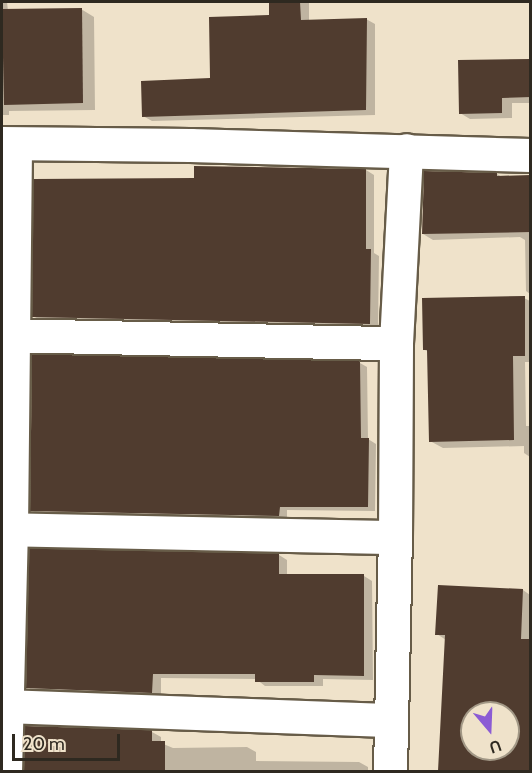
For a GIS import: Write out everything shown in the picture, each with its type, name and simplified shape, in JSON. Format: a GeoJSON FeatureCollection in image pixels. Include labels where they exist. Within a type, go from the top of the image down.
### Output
{"type":"FeatureCollection","features":[{"type":"Feature","properties":{"kind":"street"},"geometry":{"type":"LineString","coordinates":[[5,771],[8,143],[406,150],[531,155]]}},
{"type":"Feature","properties":{"kind":"street"},"geometry":{"type":"LineString","coordinates":[[390,771],[396,343],[406,150]]}},
{"type":"Feature","properties":{"kind":"street"},"geometry":{"type":"LineString","coordinates":[[8,335],[396,343]]}},
{"type":"Feature","properties":{"kind":"street"},"geometry":{"type":"LineString","coordinates":[[6,529],[395,537]]}},
{"type":"Feature","properties":{"kind":"street"},"geometry":{"type":"LineString","coordinates":[[4,706],[392,720]]}},
{"type":"Feature","properties":{"kind":"building"},"geometry":{"type":"Polygon","coordinates":[[[269,2],[300,2],[301,20],[367,18],[366,110],[142,117],[141,81],[210,78],[209,17],[269,15],[269,2]]]}},
{"type":"Feature","properties":{"kind":"building"},"geometry":{"type":"Polygon","coordinates":[[[82,8],[83,103],[4,105],[2,9],[82,8]]]}},
{"type":"Feature","properties":{"kind":"building"},"geometry":{"type":"Polygon","coordinates":[[[531,59],[531,97],[502,98],[502,113],[459,114],[458,60],[531,59]]]}},
{"type":"Feature","properties":{"kind":"building"},"geometry":{"type":"Polygon","coordinates":[[[194,166],[366,169],[366,249],[371,249],[370,324],[32,317],[33,179],[194,178],[194,166]]]}},
{"type":"Feature","properties":{"kind":"building"},"geometry":{"type":"Polygon","coordinates":[[[424,171],[497,173],[497,176],[531,175],[531,232],[422,234],[424,171]]]}},
{"type":"Feature","properties":{"kind":"building"},"geometry":{"type":"Polygon","coordinates":[[[525,296],[525,356],[513,356],[514,440],[429,442],[427,350],[423,350],[422,298],[525,296]]]}},
{"type":"Feature","properties":{"kind":"building"},"geometry":{"type":"Polygon","coordinates":[[[32,354],[360,361],[361,438],[369,438],[368,507],[280,507],[279,516],[30,511],[32,354]]]}},
{"type":"Feature","properties":{"kind":"building"},"geometry":{"type":"Polygon","coordinates":[[[29,548],[279,553],[279,574],[364,574],[364,676],[314,675],[314,682],[255,682],[255,674],[153,674],[152,693],[26,688],[29,548]]]}},
{"type":"Feature","properties":{"kind":"building"},"geometry":{"type":"Polygon","coordinates":[[[438,585],[523,589],[521,639],[531,639],[531,771],[438,771],[445,635],[435,635],[438,585]]]}},
{"type":"Feature","properties":{"kind":"building"},"geometry":{"type":"Polygon","coordinates":[[[25,726],[152,730],[152,741],[165,741],[165,771],[24,771],[25,726]]]}}]}
